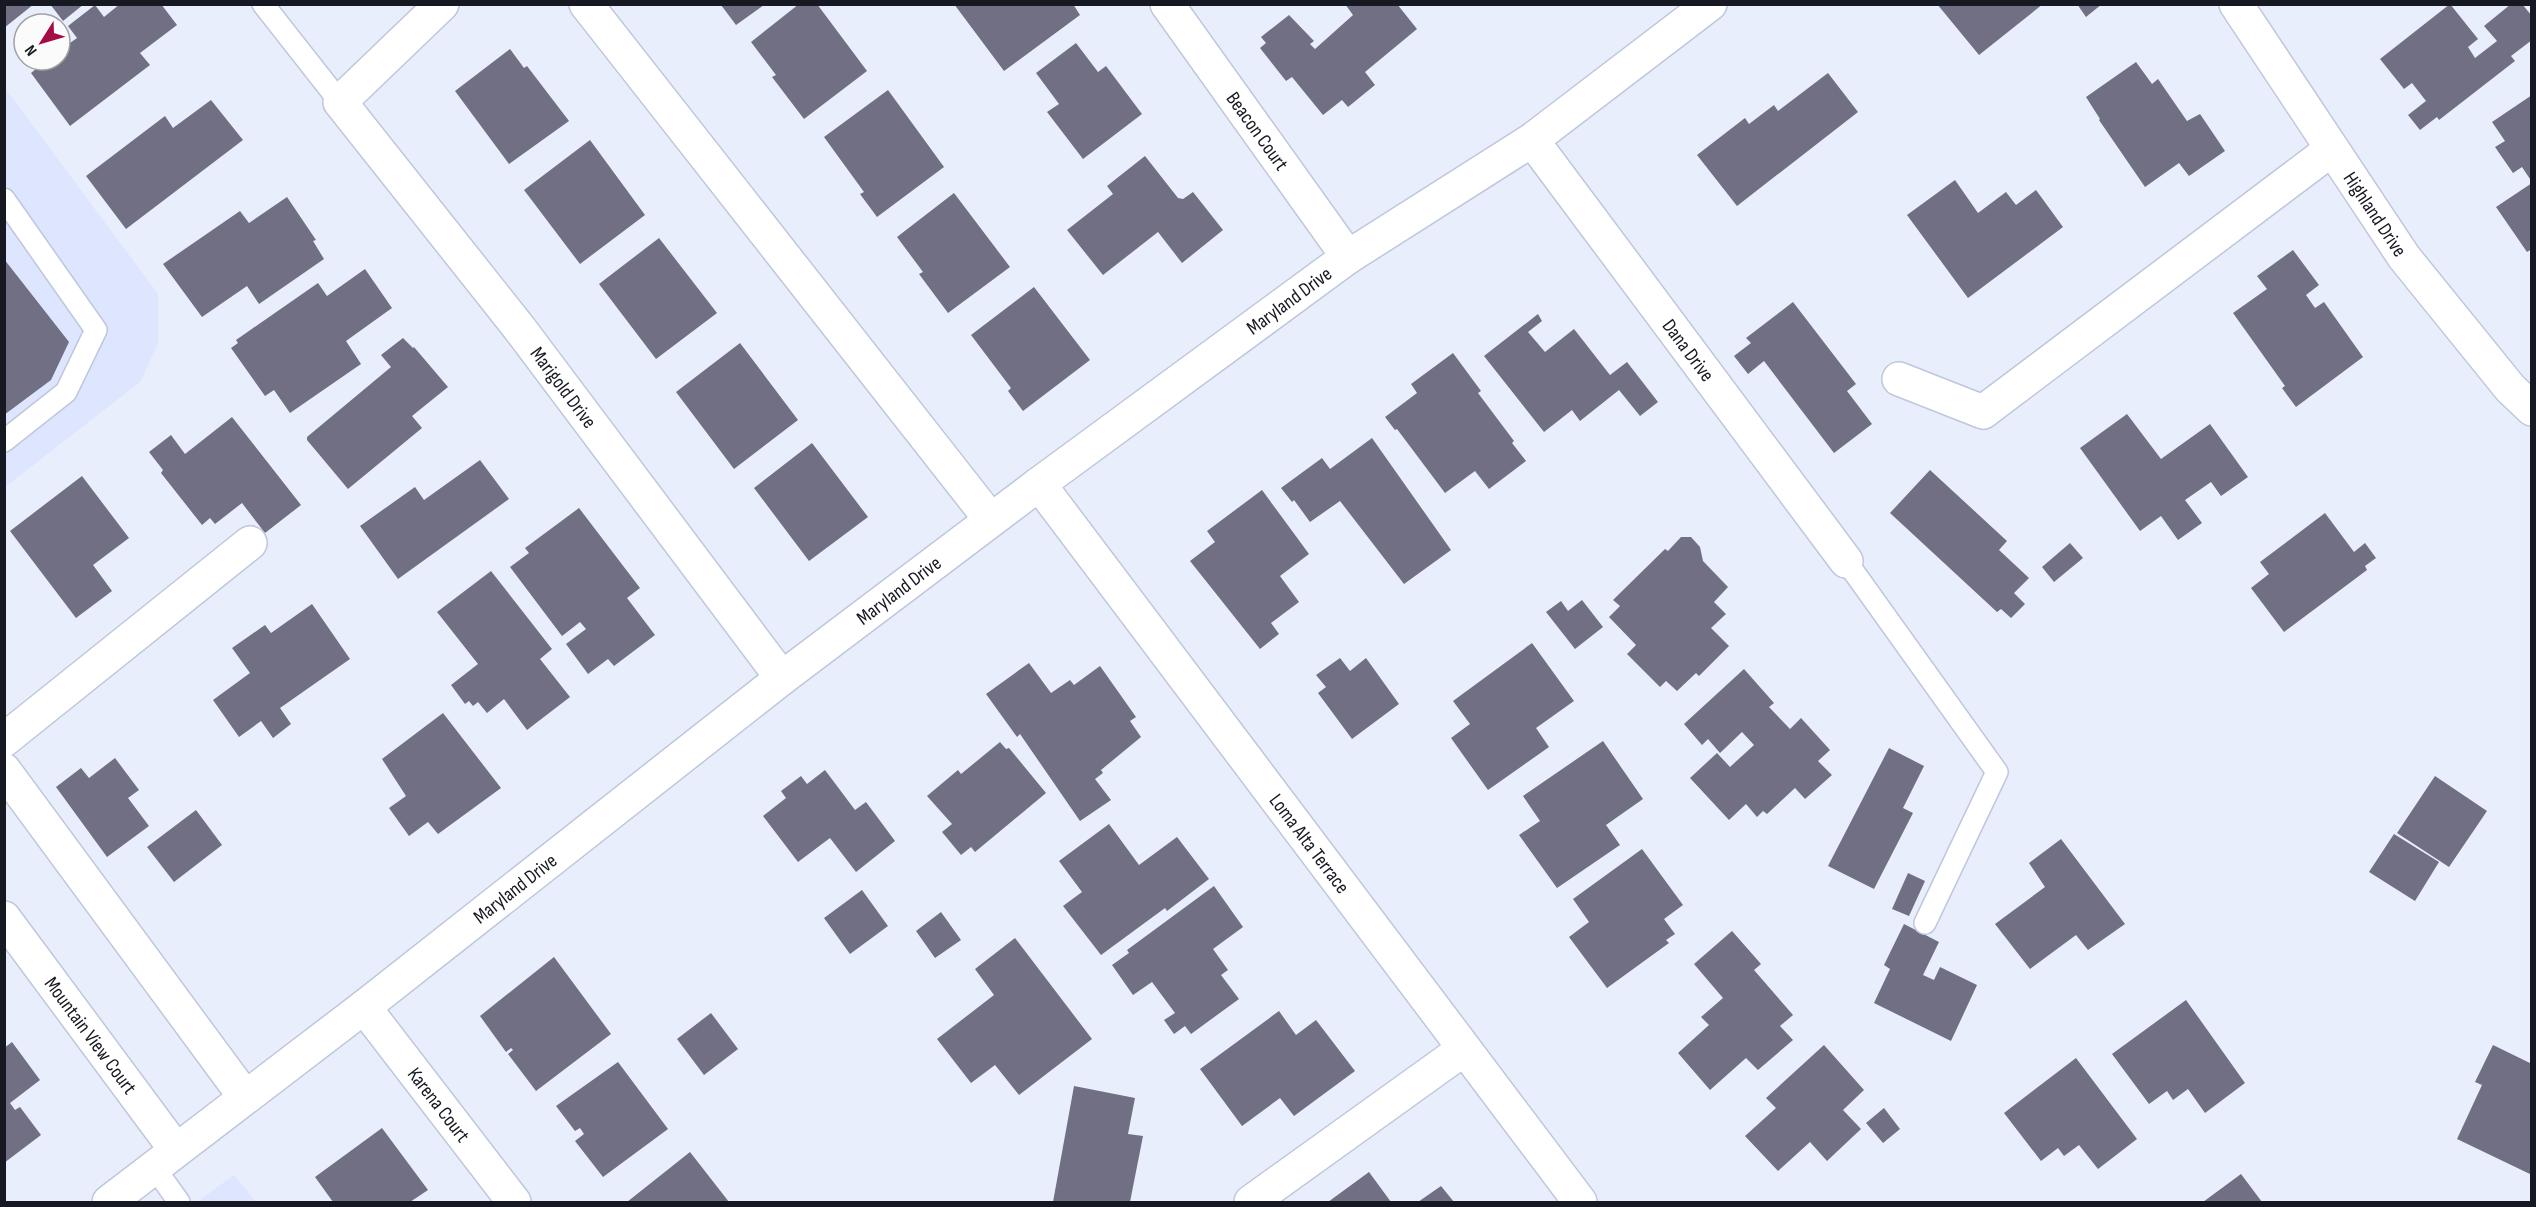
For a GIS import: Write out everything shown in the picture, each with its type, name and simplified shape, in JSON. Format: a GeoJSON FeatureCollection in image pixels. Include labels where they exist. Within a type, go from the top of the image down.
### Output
{"type":"FeatureCollection","features":[{"type":"Feature","properties":{"kind":"street"},"geometry":{"type":"LineString","coordinates":[[340,102],[442,4]]}},
{"type":"Feature","properties":{"kind":"street"},"geometry":{"type":"LineString","coordinates":[[586,4],[991,520]]}},
{"type":"Feature","properties":{"kind":"street","name":"Beacon Court"},"geometry":{"type":"LineString","coordinates":[[1167,4],[1348,257]]}},
{"type":"Feature","properties":{"kind":"street","name":"Maryland Drive"},"geometry":{"type":"LineString","coordinates":[[109,1203],[364,1007],[782,678],[1039,484],[1348,257],[1532,141],[1710,4]]}},
{"type":"Feature","properties":{"kind":"street","name":"Highland Drive"},"geometry":{"type":"LineString","coordinates":[[2236,4],[2404,257],[2510,388],[2532,409]]}},
{"type":"Feature","properties":{"kind":"street","name":"Marigold Drive"},"geometry":{"type":"LineString","coordinates":[[340,102],[520,329],[782,678]]}},
{"type":"Feature","properties":{"kind":"street","name":"Dana Drive"},"geometry":{"type":"LineString","coordinates":[[1532,141],[1846,561]]}},
{"type":"Feature","properties":{"kind":"street"},"geometry":{"type":"LineString","coordinates":[[1899,379],[1983,412],[2332,149]]}},
{"type":"Feature","properties":{"kind":"street","name":"Loma Alta Terrace"},"geometry":{"type":"LineString","coordinates":[[1039,484],[1580,1203]]}},
{"type":"Feature","properties":{"kind":"street"},"geometry":{"type":"LineString","coordinates":[[4,740],[250,543]]}},
{"type":"Feature","properties":{"kind":"street"},"geometry":{"type":"LineString","coordinates":[[4,770],[245,1097]]}},
{"type":"Feature","properties":{"kind":"street","name":"Mountain View Court"},"geometry":{"type":"LineString","coordinates":[[4,918],[165,1159]]}},
{"type":"Feature","properties":{"kind":"street","name":"Karena Court"},"geometry":{"type":"LineString","coordinates":[[364,1007],[514,1203]]}},
{"type":"Feature","properties":{"kind":"street"},"geometry":{"type":"LineString","coordinates":[[1251,1203],[1464,1048]]}},
{"type":"Feature","properties":{"kind":"lane"},"geometry":{"type":"LineString","coordinates":[[263,4],[340,102]]}},
{"type":"Feature","properties":{"kind":"lane"},"geometry":{"type":"LineString","coordinates":[[4,199],[96,330],[66,392],[4,441]]}},
{"type":"Feature","properties":{"kind":"lane"},"geometry":{"type":"LineString","coordinates":[[1846,561],[1997,772],[1925,922]]}},
{"type":"Feature","properties":{"kind":"lane"},"geometry":{"type":"LineString","coordinates":[[165,1159],[179,1203]]}},
{"type":"Feature","properties":{"kind":"shaded area"},"geometry":{"type":"Polygon","coordinates":[[[5,88],[158,294],[158,344],[140,382],[5,487],[5,88]]]}},
{"type":"Feature","properties":{"kind":"shaded area"},"geometry":{"type":"Polygon","coordinates":[[[234,1175],[256,1202],[197,1202],[234,1175]]]}},
{"type":"Feature","properties":{"kind":"building"},"geometry":{"type":"Polygon","coordinates":[[[4,4],[34,4],[24,12],[12,12],[12,22],[4,28],[4,4]]]}},
{"type":"Feature","properties":{"kind":"building"},"geometry":{"type":"Polygon","coordinates":[[[50,4],[84,4],[72,14],[56,12],[50,4]]]}},
{"type":"Feature","properties":{"kind":"building"},"geometry":{"type":"Polygon","coordinates":[[[120,4],[161,4],[177,25],[140,53],[150,65],[70,126],[31,73],[72,72],[72,42],[77,38],[72,31],[72,23],[95,5],[104,17],[120,4]]]}},
{"type":"Feature","properties":{"kind":"building"},"geometry":{"type":"Polygon","coordinates":[[[799,4],[817,4],[867,71],[804,119],[772,77],[776,75],[751,42],[799,4]]]}},
{"type":"Feature","properties":{"kind":"building"},"geometry":{"type":"Polygon","coordinates":[[[954,4],[1073,4],[1080,15],[1004,71],[954,4]]]}},
{"type":"Feature","properties":{"kind":"building"},"geometry":{"type":"Polygon","coordinates":[[[1345,4],[1397,4],[1417,29],[1365,72],[1375,85],[1348,107],[1342,100],[1323,115],[1292,77],[1286,81],[1260,48],[1266,43],[1261,37],[1289,15],[1314,41],[1310,44],[1315,49],[1353,15],[1345,4]]]}},
{"type":"Feature","properties":{"kind":"building"},"geometry":{"type":"Polygon","coordinates":[[[1937,4],[2043,4],[1979,55],[1937,4]]]}},
{"type":"Feature","properties":{"kind":"building"},"geometry":{"type":"Polygon","coordinates":[[[2077,4],[2102,4],[2086,17],[2077,4]]]}},
{"type":"Feature","properties":{"kind":"building"},"geometry":{"type":"Polygon","coordinates":[[[2450,4],[2478,39],[2468,47],[2475,58],[2497,41],[2484,26],[2511,4],[2522,4],[2532,16],[2532,40],[2511,56],[2515,61],[2439,120],[2437,117],[2420,130],[2408,115],[2426,101],[2412,83],[2404,89],[2380,59],[2450,4]]]}},
{"type":"Feature","properties":{"kind":"building"},"geometry":{"type":"Polygon","coordinates":[[[721,5],[764,5],[736,25],[721,5]]]}},
{"type":"Feature","properties":{"kind":"building"},"geometry":{"type":"Polygon","coordinates":[[[1076,43],[1098,72],[1106,66],[1142,114],[1083,159],[1047,112],[1059,104],[1036,73],[1076,43]]]}},
{"type":"Feature","properties":{"kind":"building"},"geometry":{"type":"Polygon","coordinates":[[[510,49],[524,68],[527,66],[569,121],[509,164],[455,91],[510,49]]]}},
{"type":"Feature","properties":{"kind":"building"},"geometry":{"type":"Polygon","coordinates":[[[2136,62],[2152,84],[2158,79],[2187,121],[2200,114],[2225,151],[2189,176],[2179,163],[2145,187],[2086,97],[2136,62]]]}},
{"type":"Feature","properties":{"kind":"building"},"geometry":{"type":"Polygon","coordinates":[[[1828,73],[1858,112],[1737,206],[1697,155],[1745,118],[1749,124],[1774,105],[1778,111],[1828,73]]]}},
{"type":"Feature","properties":{"kind":"building"},"geometry":{"type":"Polygon","coordinates":[[[888,90],[944,167],[877,217],[860,194],[864,192],[824,137],[888,90]]]}},
{"type":"Feature","properties":{"kind":"building"},"geometry":{"type":"Polygon","coordinates":[[[2532,95],[2532,182],[2522,167],[2513,173],[2495,147],[2505,141],[2492,122],[2532,95]]]}},
{"type":"Feature","properties":{"kind":"building"},"geometry":{"type":"Polygon","coordinates":[[[211,100],[243,140],[126,229],[86,176],[165,116],[173,128],[211,100]]]}},
{"type":"Feature","properties":{"kind":"building"},"geometry":{"type":"Polygon","coordinates":[[[590,140],[645,215],[580,264],[524,190],[590,140]]]}},
{"type":"Feature","properties":{"kind":"building"},"geometry":{"type":"Polygon","coordinates":[[[1145,156],[1178,198],[1183,199],[1193,192],[1223,230],[1182,263],[1158,232],[1103,275],[1067,230],[1113,194],[1107,186],[1145,156]]]}},
{"type":"Feature","properties":{"kind":"building"},"geometry":{"type":"Polygon","coordinates":[[[1955,180],[1978,213],[2006,192],[2016,205],[2036,190],[2063,227],[1968,298],[1907,215],[1955,180]]]}},
{"type":"Feature","properties":{"kind":"building"},"geometry":{"type":"Polygon","coordinates":[[[2532,183],[2532,249],[2527,252],[2496,207],[2532,183]]]}},
{"type":"Feature","properties":{"kind":"building"},"geometry":{"type":"Polygon","coordinates":[[[954,193],[1010,267],[948,313],[919,274],[923,272],[897,237],[954,193]]]}},
{"type":"Feature","properties":{"kind":"building"},"geometry":{"type":"Polygon","coordinates":[[[287,197],[316,240],[313,241],[324,259],[259,304],[247,286],[202,317],[163,264],[240,211],[249,223],[287,197]]]}},
{"type":"Feature","properties":{"kind":"building"},"geometry":{"type":"Polygon","coordinates":[[[659,238],[717,313],[656,359],[599,284],[659,238]]]}},
{"type":"Feature","properties":{"kind":"building"},"geometry":{"type":"Polygon","coordinates":[[[2293,250],[2319,285],[2306,295],[2315,308],[2324,302],[2363,357],[2296,407],[2282,388],[2285,386],[2233,313],[2267,289],[2257,276],[2293,250]]]}},
{"type":"Feature","properties":{"kind":"building"},"geometry":{"type":"Polygon","coordinates":[[[4,259],[69,342],[51,380],[4,415],[4,259]]]}},
{"type":"Feature","properties":{"kind":"building"},"geometry":{"type":"Polygon","coordinates":[[[365,269],[392,308],[346,341],[361,364],[290,413],[274,390],[265,396],[231,348],[238,343],[236,340],[318,283],[327,296],[365,269]]]}},
{"type":"Feature","properties":{"kind":"building"},"geometry":{"type":"Polygon","coordinates":[[[1034,287],[1090,360],[1023,411],[1008,391],[1011,388],[971,335],[1034,287]]]}},
{"type":"Feature","properties":{"kind":"building"},"geometry":{"type":"Polygon","coordinates":[[[1793,302],[1856,384],[1847,391],[1872,424],[1834,453],[1764,361],[1748,374],[1734,356],[1751,343],[1746,338],[1793,302]]]}},
{"type":"Feature","properties":{"kind":"building"},"geometry":{"type":"Polygon","coordinates":[[[1538,314],[1542,321],[1528,332],[1545,352],[1574,329],[1610,375],[1627,362],[1658,402],[1640,416],[1619,390],[1580,421],[1572,410],[1544,432],[1484,356],[1538,314]]]}},
{"type":"Feature","properties":{"kind":"building"},"geometry":{"type":"Polygon","coordinates":[[[403,338],[414,347],[448,387],[412,416],[422,428],[348,489],[307,440],[307,437],[391,367],[381,355],[403,338]]]}},
{"type":"Feature","properties":{"kind":"building"},"geometry":{"type":"Polygon","coordinates":[[[740,343],[798,420],[734,469],[676,392],[740,343]]]}},
{"type":"Feature","properties":{"kind":"building"},"geometry":{"type":"Polygon","coordinates":[[[1453,353],[1481,391],[1478,393],[1526,461],[1489,489],[1475,471],[1445,493],[1397,429],[1395,430],[1385,417],[1417,393],[1411,384],[1453,353]]]}},
{"type":"Feature","properties":{"kind":"building"},"geometry":{"type":"Polygon","coordinates":[[[2127,414],[2161,459],[2210,424],[2248,477],[2221,496],[2211,482],[2185,500],[2202,523],[2178,540],[2161,516],[2140,531],[2080,448],[2127,414]]]}},
{"type":"Feature","properties":{"kind":"building"},"geometry":{"type":"Polygon","coordinates":[[[232,417],[301,505],[265,533],[242,503],[215,524],[210,518],[202,525],[161,473],[163,470],[149,452],[171,435],[185,454],[232,417]]]}},
{"type":"Feature","properties":{"kind":"building"},"geometry":{"type":"Polygon","coordinates":[[[1372,438],[1451,550],[1404,584],[1340,501],[1310,522],[1294,500],[1292,502],[1281,488],[1322,458],[1330,469],[1372,438]]]}},
{"type":"Feature","properties":{"kind":"building"},"geometry":{"type":"Polygon","coordinates":[[[812,443],[868,517],[809,561],[754,488],[812,443]]]}},
{"type":"Feature","properties":{"kind":"building"},"geometry":{"type":"Polygon","coordinates":[[[480,460],[509,499],[398,579],[360,526],[415,487],[424,500],[480,460]]]}},
{"type":"Feature","properties":{"kind":"building"},"geometry":{"type":"Polygon","coordinates":[[[1930,470],[2007,541],[1999,550],[2029,578],[2014,593],[2025,604],[2011,618],[2001,609],[1997,612],[1890,513],[1930,470]]]}},
{"type":"Feature","properties":{"kind":"building"},"geometry":{"type":"Polygon","coordinates":[[[82,476],[129,538],[93,565],[112,591],[76,618],[10,531],[82,476]]]}},
{"type":"Feature","properties":{"kind":"building"},"geometry":{"type":"Polygon","coordinates":[[[1262,490],[1309,554],[1280,576],[1299,602],[1271,623],[1279,634],[1260,649],[1190,561],[1215,542],[1207,531],[1262,490]]]}},
{"type":"Feature","properties":{"kind":"building"},"geometry":{"type":"Polygon","coordinates":[[[579,508],[640,588],[627,598],[655,635],[614,666],[608,659],[588,674],[566,644],[586,629],[580,622],[562,636],[510,567],[529,553],[525,548],[579,508]]]}},
{"type":"Feature","properties":{"kind":"building"},"geometry":{"type":"Polygon","coordinates":[[[2325,513],[2354,552],[2365,543],[2376,558],[2365,566],[2367,570],[2284,632],[2251,588],[2269,574],[2260,562],[2325,513]]]}},
{"type":"Feature","properties":{"kind":"building"},"geometry":{"type":"Polygon","coordinates":[[[1681,537],[1691,537],[1700,547],[1703,561],[1728,587],[1714,602],[1726,614],[1711,628],[1729,646],[1699,676],[1696,673],[1677,691],[1666,681],[1660,687],[1627,654],[1636,645],[1609,617],[1620,606],[1613,600],[1665,549],[1668,551],[1681,537]]]}},
{"type":"Feature","properties":{"kind":"building"},"geometry":{"type":"Polygon","coordinates":[[[2070,543],[2083,558],[2054,582],[2042,567],[2070,543]]]}},
{"type":"Feature","properties":{"kind":"building"},"geometry":{"type":"Polygon","coordinates":[[[491,571],[552,649],[540,659],[570,697],[527,730],[504,699],[487,713],[478,702],[473,706],[469,701],[465,704],[451,685],[478,664],[437,612],[491,571]]]}},
{"type":"Feature","properties":{"kind":"building"},"geometry":{"type":"Polygon","coordinates":[[[1582,600],[1603,627],[1575,649],[1546,612],[1561,601],[1568,611],[1582,600]]]}},
{"type":"Feature","properties":{"kind":"building"},"geometry":{"type":"Polygon","coordinates":[[[312,604],[350,659],[280,708],[291,724],[273,738],[261,721],[239,737],[213,700],[250,673],[232,648],[265,625],[271,633],[312,604]]]}},
{"type":"Feature","properties":{"kind":"building"},"geometry":{"type":"Polygon","coordinates":[[[1532,643],[1574,701],[1536,728],[1549,747],[1488,790],[1451,738],[1470,724],[1453,701],[1532,643]]]}},
{"type":"Feature","properties":{"kind":"building"},"geometry":{"type":"Polygon","coordinates":[[[1340,658],[1350,671],[1366,658],[1399,704],[1352,739],[1318,693],[1326,687],[1316,675],[1340,658]]]}},
{"type":"Feature","properties":{"kind":"building"},"geometry":{"type":"Polygon","coordinates":[[[1029,663],[1051,693],[1070,680],[1074,685],[1100,666],[1136,717],[1130,721],[1141,737],[1101,770],[1103,773],[1095,779],[1111,800],[1080,821],[1020,734],[1017,737],[986,694],[1029,663]]]}},
{"type":"Feature","properties":{"kind":"building"},"geometry":{"type":"Polygon","coordinates":[[[1744,669],[1774,703],[1769,707],[1790,729],[1801,718],[1830,750],[1818,761],[1832,775],[1805,799],[1795,788],[1767,814],[1763,811],[1757,817],[1746,804],[1729,820],[1690,778],[1717,753],[1730,767],[1754,745],[1742,732],[1720,753],[1708,739],[1702,745],[1684,724],[1744,669]]]}},
{"type":"Feature","properties":{"kind":"building"},"geometry":{"type":"Polygon","coordinates":[[[443,713],[501,788],[438,834],[428,822],[409,836],[389,808],[406,796],[382,759],[443,713]]]}},
{"type":"Feature","properties":{"kind":"building"},"geometry":{"type":"Polygon","coordinates":[[[1603,741],[1643,799],[1606,825],[1620,845],[1557,888],[1519,835],[1540,821],[1523,796],[1603,741]]]}},
{"type":"Feature","properties":{"kind":"building"},"geometry":{"type":"Polygon","coordinates":[[[1000,742],[1006,749],[1009,748],[1046,793],[975,852],[971,847],[961,855],[942,832],[952,824],[927,796],[958,770],[961,774],[1000,742]]]}},
{"type":"Feature","properties":{"kind":"building"},"geometry":{"type":"Polygon","coordinates":[[[1889,748],[1924,766],[1903,808],[1913,813],[1874,889],[1828,866],[1889,748]]]}},
{"type":"Feature","properties":{"kind":"building"},"geometry":{"type":"Polygon","coordinates":[[[115,758],[139,790],[128,798],[149,826],[107,857],[56,787],[81,768],[89,778],[115,758]]]}},
{"type":"Feature","properties":{"kind":"building"},"geometry":{"type":"Polygon","coordinates":[[[825,770],[855,810],[866,802],[895,841],[856,872],[830,838],[798,862],[763,816],[786,798],[781,791],[801,776],[807,784],[825,770]]]}},
{"type":"Feature","properties":{"kind":"building"},"geometry":{"type":"Polygon","coordinates":[[[2435,776],[2487,811],[2449,867],[2397,833],[2435,776]]]}},
{"type":"Feature","properties":{"kind":"building"},"geometry":{"type":"Polygon","coordinates":[[[196,810],[222,845],[174,882],[147,847],[196,810]]]}},
{"type":"Feature","properties":{"kind":"building"},"geometry":{"type":"Polygon","coordinates":[[[1109,824],[1139,865],[1177,837],[1209,879],[1167,911],[1165,908],[1101,955],[1063,906],[1082,892],[1059,861],[1109,824]]]}},
{"type":"Feature","properties":{"kind":"building"},"geometry":{"type":"Polygon","coordinates":[[[2394,834],[2439,862],[2415,901],[2369,872],[2394,834]]]}},
{"type":"Feature","properties":{"kind":"building"},"geometry":{"type":"Polygon","coordinates":[[[2061,839],[2125,924],[2088,950],[2076,935],[2030,969],[1995,924],[2045,887],[2029,863],[2061,839]]]}},
{"type":"Feature","properties":{"kind":"building"},"geometry":{"type":"Polygon","coordinates":[[[1642,849],[1683,905],[1664,919],[1675,934],[1666,940],[1669,943],[1607,988],[1569,937],[1589,922],[1573,899],[1642,849]]]}},
{"type":"Feature","properties":{"kind":"building"},"geometry":{"type":"Polygon","coordinates":[[[1908,873],[1925,881],[1909,916],[1892,909],[1908,873]]]}},
{"type":"Feature","properties":{"kind":"building"},"geometry":{"type":"Polygon","coordinates":[[[1214,886],[1243,927],[1213,949],[1228,970],[1221,975],[1239,999],[1191,1034],[1185,1026],[1174,1034],[1164,1020],[1175,1013],[1152,982],[1133,995],[1112,965],[1129,953],[1127,950],[1214,886]]]}},
{"type":"Feature","properties":{"kind":"building"},"geometry":{"type":"Polygon","coordinates":[[[862,890],[888,926],[850,954],[824,918],[862,890]]]}},
{"type":"Feature","properties":{"kind":"building"},"geometry":{"type":"Polygon","coordinates":[[[941,912],[961,940],[935,958],[916,931],[941,912]]]}},
{"type":"Feature","properties":{"kind":"building"},"geometry":{"type":"Polygon","coordinates":[[[1904,924],[1939,942],[1923,975],[1934,980],[1940,967],[1977,985],[1951,1041],[1874,1003],[1890,969],[1884,965],[1904,924]]]}},
{"type":"Feature","properties":{"kind":"building"},"geometry":{"type":"Polygon","coordinates":[[[1732,931],[1761,964],[1754,970],[1793,1015],[1780,1026],[1793,1040],[1758,1070],[1746,1058],[1710,1090],[1678,1053],[1709,1025],[1701,1017],[1723,998],[1694,964],[1732,931]]]}},
{"type":"Feature","properties":{"kind":"building"},"geometry":{"type":"Polygon","coordinates":[[[1015,938],[1092,1039],[1019,1095],[995,1065],[971,1083],[937,1039],[994,995],[975,969],[1015,938]]]}},
{"type":"Feature","properties":{"kind":"building"},"geometry":{"type":"Polygon","coordinates":[[[554,957],[611,1034],[536,1091],[508,1054],[513,1050],[511,1048],[506,1052],[480,1016],[554,957]]]}},
{"type":"Feature","properties":{"kind":"building"},"geometry":{"type":"Polygon","coordinates":[[[2186,1000],[2245,1083],[2205,1113],[2188,1089],[2173,1100],[2167,1091],[2149,1104],[2112,1054],[2186,1000]]]}},
{"type":"Feature","properties":{"kind":"building"},"geometry":{"type":"Polygon","coordinates":[[[1279,1011],[1296,1035],[1316,1020],[1355,1071],[1294,1116],[1280,1098],[1242,1126],[1200,1069],[1279,1011]]]}},
{"type":"Feature","properties":{"kind":"building"},"geometry":{"type":"Polygon","coordinates":[[[711,1013],[738,1049],[704,1075],[677,1039],[711,1013]]]}},
{"type":"Feature","properties":{"kind":"building"},"geometry":{"type":"Polygon","coordinates":[[[12,1042],[40,1080],[10,1103],[15,1110],[20,1107],[41,1135],[4,1163],[4,1048],[12,1042]]]}},
{"type":"Feature","properties":{"kind":"building"},"geometry":{"type":"Polygon","coordinates":[[[1824,1045],[1864,1090],[1843,1110],[1861,1129],[1827,1161],[1810,1142],[1778,1171],[1745,1136],[1776,1108],[1766,1098],[1824,1045]]]}},
{"type":"Feature","properties":{"kind":"building"},"geometry":{"type":"Polygon","coordinates":[[[2493,1045],[2532,1064],[2532,1175],[2457,1139],[2482,1085],[2475,1082],[2493,1045]]]}},
{"type":"Feature","properties":{"kind":"building"},"geometry":{"type":"Polygon","coordinates":[[[2076,1058],[2137,1139],[2098,1169],[2079,1145],[2064,1156],[2058,1148],[2041,1161],[2004,1113],[2076,1058]]]}},
{"type":"Feature","properties":{"kind":"building"},"geometry":{"type":"Polygon","coordinates":[[[618,1062],[668,1129],[603,1177],[575,1141],[584,1134],[580,1128],[575,1131],[556,1106],[618,1062]]]}},
{"type":"Feature","properties":{"kind":"building"},"geometry":{"type":"Polygon","coordinates":[[[1074,1086],[1135,1098],[1128,1134],[1143,1136],[1130,1202],[1053,1202],[1074,1086]]]}},
{"type":"Feature","properties":{"kind":"building"},"geometry":{"type":"Polygon","coordinates":[[[1884,1108],[1900,1129],[1883,1143],[1866,1123],[1884,1108]]]}},
{"type":"Feature","properties":{"kind":"building"},"geometry":{"type":"Polygon","coordinates":[[[382,1128],[428,1190],[410,1202],[333,1202],[315,1177],[382,1128]]]}},
{"type":"Feature","properties":{"kind":"building"},"geometry":{"type":"Polygon","coordinates":[[[690,1152],[729,1202],[627,1202],[690,1152]]]}},
{"type":"Feature","properties":{"kind":"building"},"geometry":{"type":"Polygon","coordinates":[[[1369,1172],[1391,1202],[1328,1202],[1369,1172]]]}},
{"type":"Feature","properties":{"kind":"building"},"geometry":{"type":"Polygon","coordinates":[[[2241,1174],[2262,1202],[2203,1202],[2241,1174]]]}},
{"type":"Feature","properties":{"kind":"building"},"geometry":{"type":"Polygon","coordinates":[[[1441,1186],[1454,1202],[1418,1202],[1441,1186]]]}}]}
